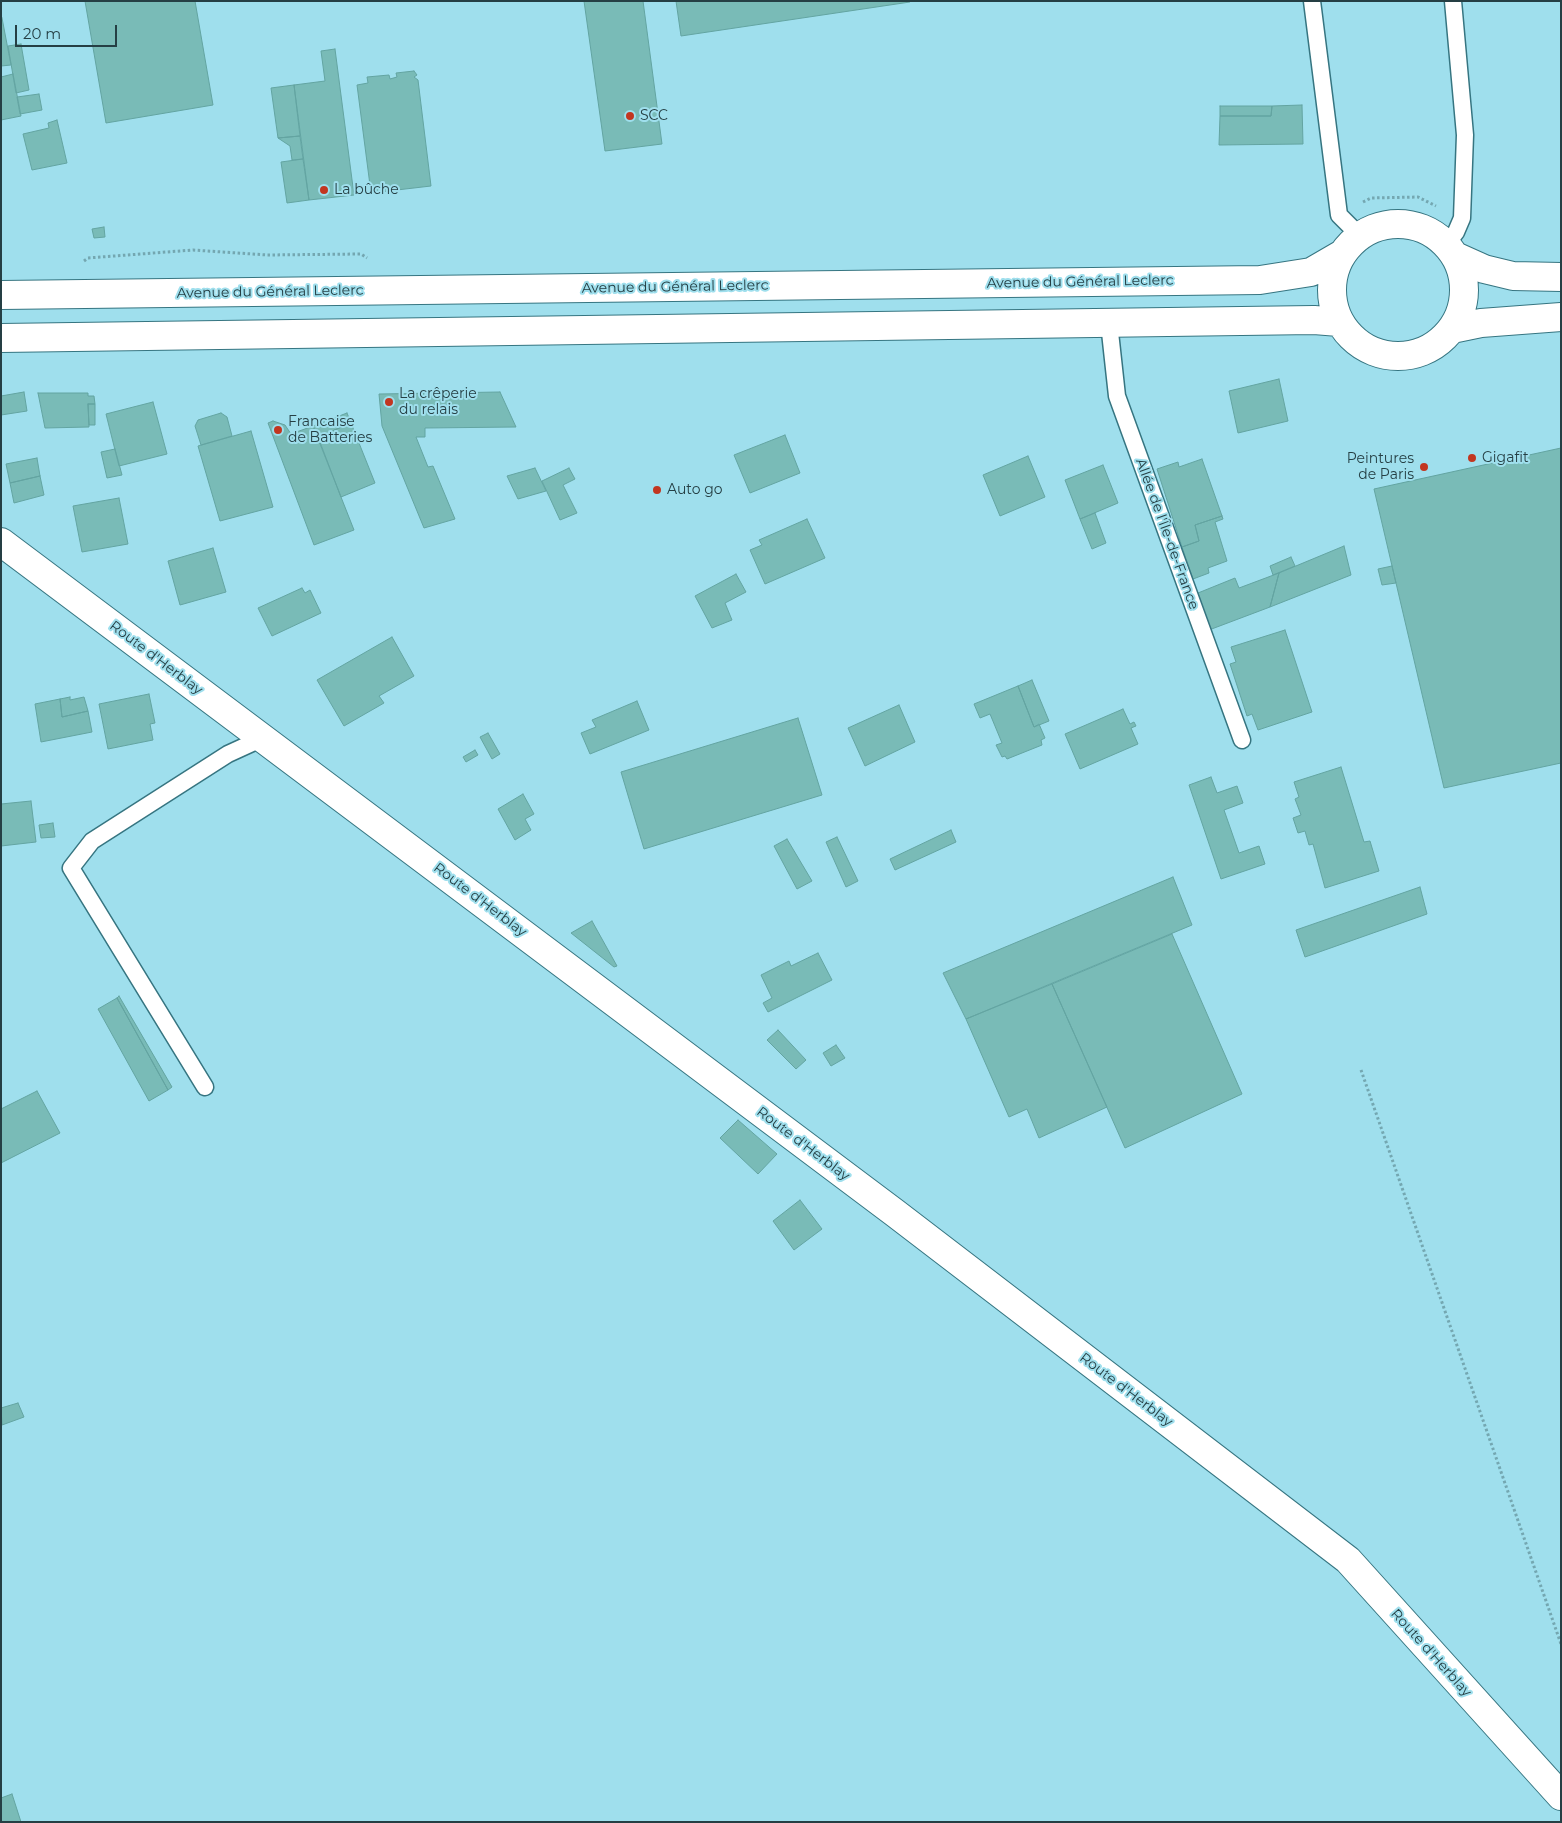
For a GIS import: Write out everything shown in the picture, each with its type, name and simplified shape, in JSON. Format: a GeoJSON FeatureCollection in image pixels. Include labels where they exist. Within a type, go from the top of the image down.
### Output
{"type":"FeatureCollection","features":[{"type":"Feature","properties":{"kind":"main road","name":"Avenue du Général Leclerc"},"geometry":{"type":"LineString","coordinates":[[1,295],[1260,280],[1311,272],[1384,225],[1397,224],[1424,229],[1450,250],[1484,269],[1513,276],[1561,278]]}},
{"type":"Feature","properties":{"kind":"main road"},"geometry":{"type":"LineString","coordinates":[[1351,245],[1333,276],[1332,300],[1339,322],[1358,343],[1382,355],[1395,356],[1420,352],[1438,342],[1452,329],[1459,315],[1464,285],[1450,250]]}},
{"type":"Feature","properties":{"kind":"main road"},"geometry":{"type":"LineString","coordinates":[[1452,329],[1481,323],[1561,317]]}},
{"type":"Feature","properties":{"kind":"main road"},"geometry":{"type":"LineString","coordinates":[[1,338],[1314,320],[1339,322]]}},
{"type":"Feature","properties":{"kind":"main road","name":"Route d'Herblay"},"geometry":{"type":"LineString","coordinates":[[1,542],[895,1213],[1348,1560],[1561,1796]]}},
{"type":"Feature","properties":{"kind":"lane"},"geometry":{"type":"LineString","coordinates":[[1312,1],[1339,216],[1351,245]]}},
{"type":"Feature","properties":{"kind":"lane"},"geometry":{"type":"LineString","coordinates":[[1450,250],[1462,218],[1465,135],[1453,1]]}},
{"type":"Feature","properties":{"kind":"lane","name":"Allée de l'Île-de-France"},"geometry":{"type":"LineString","coordinates":[[1109,323],[1117,396],[1242,740]]}},
{"type":"Feature","properties":{"kind":"lane"},"geometry":{"type":"LineString","coordinates":[[205,1086],[71,868],[92,840],[228,754],[263,738]]}},
{"type":"Feature","properties":{"kind":"path"},"geometry":{"type":"LineString","coordinates":[[1361,1070],[1561,1644]]}},
{"type":"Feature","properties":{"kind":"building"},"geometry":{"type":"Polygon","coordinates":[[[85,1],[195,1],[213,105],[106,123],[85,1]]]}},
{"type":"Feature","properties":{"kind":"building"},"geometry":{"type":"Polygon","coordinates":[[[584,1],[643,1],[662,144],[605,151],[584,1]]]}},
{"type":"Feature","properties":{"kind":"building"},"geometry":{"type":"Polygon","coordinates":[[[676,1],[909,1],[910,2],[681,36],[676,1]]]}},
{"type":"Feature","properties":{"kind":"building"},"geometry":{"type":"Polygon","coordinates":[[[1,19],[11,65],[1,66],[1,19]]]}},
{"type":"Feature","properties":{"kind":"building"},"geometry":{"type":"Polygon","coordinates":[[[21,44],[29,90],[16,93],[8,46],[21,44]]]}},
{"type":"Feature","properties":{"kind":"building"},"geometry":{"type":"Polygon","coordinates":[[[335,49],[354,195],[309,200],[294,85],[325,81],[321,51],[335,49]]]}},
{"type":"Feature","properties":{"kind":"building"},"geometry":{"type":"Polygon","coordinates":[[[414,71],[417,75],[414,77],[418,80],[431,186],[371,193],[357,85],[368,83],[367,77],[389,75],[390,79],[397,77],[396,73],[414,71]]]}},
{"type":"Feature","properties":{"kind":"building"},"geometry":{"type":"Polygon","coordinates":[[[13,74],[21,116],[1,120],[1,77],[13,74]]]}},
{"type":"Feature","properties":{"kind":"building"},"geometry":{"type":"Polygon","coordinates":[[[294,85],[300,136],[278,138],[271,88],[294,85]]]}},
{"type":"Feature","properties":{"kind":"building"},"geometry":{"type":"Polygon","coordinates":[[[39,94],[42,110],[20,114],[17,97],[39,94]]]}},
{"type":"Feature","properties":{"kind":"building"},"geometry":{"type":"Polygon","coordinates":[[[1302,105],[1303,144],[1219,145],[1220,116],[1271,116],[1272,106],[1302,105]]]}},
{"type":"Feature","properties":{"kind":"building"},"geometry":{"type":"Polygon","coordinates":[[[1220,106],[1272,106],[1271,116],[1220,116],[1220,106]]]}},
{"type":"Feature","properties":{"kind":"building"},"geometry":{"type":"Polygon","coordinates":[[[57,120],[67,163],[32,170],[23,134],[49,128],[48,123],[57,120]]]}},
{"type":"Feature","properties":{"kind":"building"},"geometry":{"type":"Polygon","coordinates":[[[300,136],[303,159],[292,160],[290,146],[278,138],[300,136]]]}},
{"type":"Feature","properties":{"kind":"building"},"geometry":{"type":"Polygon","coordinates":[[[303,159],[309,200],[287,203],[281,162],[303,159]]]}},
{"type":"Feature","properties":{"kind":"building"},"geometry":{"type":"Polygon","coordinates":[[[104,227],[105,237],[94,238],[92,229],[104,227]]]}},
{"type":"Feature","properties":{"kind":"building"},"geometry":{"type":"Polygon","coordinates":[[[1279,379],[1288,421],[1238,433],[1229,391],[1279,379]]]}},
{"type":"Feature","properties":{"kind":"building"},"geometry":{"type":"Polygon","coordinates":[[[24,392],[27,411],[1,415],[1,396],[24,392]]]}},
{"type":"Feature","properties":{"kind":"building"},"geometry":{"type":"Polygon","coordinates":[[[500,392],[516,427],[425,428],[425,437],[416,437],[428,467],[433,466],[455,519],[424,528],[382,426],[379,394],[500,392]]]}},
{"type":"Feature","properties":{"kind":"building"},"geometry":{"type":"Polygon","coordinates":[[[38,393],[88,393],[88,396],[94,396],[95,404],[88,404],[89,427],[45,428],[38,393]]]}},
{"type":"Feature","properties":{"kind":"building"},"geometry":{"type":"Polygon","coordinates":[[[153,402],[167,454],[119,466],[106,414],[153,402]]]}},
{"type":"Feature","properties":{"kind":"building"},"geometry":{"type":"Polygon","coordinates":[[[88,404],[95,404],[95,425],[89,425],[88,404]]]}},
{"type":"Feature","properties":{"kind":"building"},"geometry":{"type":"Polygon","coordinates":[[[221,413],[227,417],[232,436],[201,445],[195,426],[198,420],[221,413]]]}},
{"type":"Feature","properties":{"kind":"building"},"geometry":{"type":"Polygon","coordinates":[[[347,413],[351,423],[318,437],[313,426],[347,413]]]}},
{"type":"Feature","properties":{"kind":"building"},"geometry":{"type":"Polygon","coordinates":[[[273,421],[285,425],[291,434],[313,426],[354,530],[314,545],[268,423],[273,421]]]}},
{"type":"Feature","properties":{"kind":"building"},"geometry":{"type":"Polygon","coordinates":[[[351,423],[375,483],[341,497],[318,437],[351,423]]]}},
{"type":"Feature","properties":{"kind":"building"},"geometry":{"type":"Polygon","coordinates":[[[251,431],[273,507],[220,521],[198,446],[251,431]]]}},
{"type":"Feature","properties":{"kind":"building"},"geometry":{"type":"Polygon","coordinates":[[[785,435],[800,473],[750,493],[734,455],[785,435]]]}},
{"type":"Feature","properties":{"kind":"building"},"geometry":{"type":"Polygon","coordinates":[[[1561,448],[1561,763],[1444,788],[1374,489],[1561,448]]]}},
{"type":"Feature","properties":{"kind":"building"},"geometry":{"type":"Polygon","coordinates":[[[115,449],[122,475],[107,478],[101,452],[115,449]]]}},
{"type":"Feature","properties":{"kind":"building"},"geometry":{"type":"Polygon","coordinates":[[[1028,456],[1045,497],[1000,516],[983,475],[1028,456]]]}},
{"type":"Feature","properties":{"kind":"building"},"geometry":{"type":"Polygon","coordinates":[[[37,458],[40,476],[10,483],[6,464],[37,458]]]}},
{"type":"Feature","properties":{"kind":"building"},"geometry":{"type":"Polygon","coordinates":[[[1202,459],[1222,516],[1195,525],[1199,541],[1182,547],[1157,469],[1178,462],[1179,467],[1202,459]]]}},
{"type":"Feature","properties":{"kind":"building"},"geometry":{"type":"Polygon","coordinates":[[[1103,465],[1118,503],[1080,519],[1065,480],[1103,465]]]}},
{"type":"Feature","properties":{"kind":"building"},"geometry":{"type":"Polygon","coordinates":[[[535,468],[546,491],[518,499],[507,476],[535,468]]]}},
{"type":"Feature","properties":{"kind":"building"},"geometry":{"type":"Polygon","coordinates":[[[569,468],[575,479],[563,485],[577,513],[560,520],[542,481],[569,468]]]}},
{"type":"Feature","properties":{"kind":"building"},"geometry":{"type":"Polygon","coordinates":[[[40,476],[44,495],[14,503],[10,483],[40,476]]]}},
{"type":"Feature","properties":{"kind":"building"},"geometry":{"type":"Polygon","coordinates":[[[119,498],[128,544],[82,552],[73,506],[119,498]]]}},
{"type":"Feature","properties":{"kind":"building"},"geometry":{"type":"Polygon","coordinates":[[[1095,513],[1106,543],[1092,549],[1080,519],[1095,513]]]}},
{"type":"Feature","properties":{"kind":"building"},"geometry":{"type":"Polygon","coordinates":[[[1222,516],[1223,519],[1215,522],[1227,561],[1208,568],[1209,573],[1193,579],[1182,547],[1199,541],[1195,525],[1222,516]]]}},
{"type":"Feature","properties":{"kind":"building"},"geometry":{"type":"Polygon","coordinates":[[[807,519],[825,558],[765,584],[750,550],[762,545],[759,540],[807,519]]]}},
{"type":"Feature","properties":{"kind":"building"},"geometry":{"type":"Polygon","coordinates":[[[1344,546],[1351,575],[1270,607],[1279,573],[1344,546]]]}},
{"type":"Feature","properties":{"kind":"building"},"geometry":{"type":"Polygon","coordinates":[[[213,548],[226,592],[180,605],[168,561],[213,548]]]}},
{"type":"Feature","properties":{"kind":"building"},"geometry":{"type":"Polygon","coordinates":[[[1291,557],[1295,566],[1273,575],[1270,566],[1291,557]]]}},
{"type":"Feature","properties":{"kind":"building"},"geometry":{"type":"Polygon","coordinates":[[[1392,566],[1396,583],[1382,585],[1378,569],[1392,566]]]}},
{"type":"Feature","properties":{"kind":"building"},"geometry":{"type":"Polygon","coordinates":[[[1279,573],[1270,607],[1209,630],[1198,593],[1235,578],[1239,588],[1279,573]]]}},
{"type":"Feature","properties":{"kind":"building"},"geometry":{"type":"Polygon","coordinates":[[[736,574],[746,592],[725,603],[732,620],[712,628],[695,596],[736,574]]]}},
{"type":"Feature","properties":{"kind":"building"},"geometry":{"type":"Polygon","coordinates":[[[302,588],[305,593],[310,590],[321,613],[272,636],[258,608],[302,588]]]}},
{"type":"Feature","properties":{"kind":"building"},"geometry":{"type":"Polygon","coordinates":[[[1285,630],[1312,712],[1258,730],[1252,714],[1247,716],[1230,664],[1236,662],[1231,647],[1285,630]]]}},
{"type":"Feature","properties":{"kind":"building"},"geometry":{"type":"Polygon","coordinates":[[[392,637],[414,676],[379,696],[384,703],[344,726],[317,680],[392,637]]]}},
{"type":"Feature","properties":{"kind":"building"},"geometry":{"type":"Polygon","coordinates":[[[1032,680],[1049,721],[1034,727],[1018,686],[1032,680]]]}},
{"type":"Feature","properties":{"kind":"building"},"geometry":{"type":"Polygon","coordinates":[[[1018,686],[1034,727],[1039,724],[1045,738],[1041,740],[1042,745],[1007,759],[1005,756],[1002,757],[996,745],[1002,743],[990,714],[980,718],[974,704],[1018,686]]]}},
{"type":"Feature","properties":{"kind":"building"},"geometry":{"type":"Polygon","coordinates":[[[149,694],[155,723],[150,724],[153,740],[108,749],[99,704],[149,694]]]}},
{"type":"Feature","properties":{"kind":"building"},"geometry":{"type":"Polygon","coordinates":[[[70,697],[70,700],[84,697],[88,711],[62,717],[60,699],[70,697]]]}},
{"type":"Feature","properties":{"kind":"building"},"geometry":{"type":"Polygon","coordinates":[[[60,699],[62,717],[88,711],[92,732],[41,742],[35,704],[60,699]]]}},
{"type":"Feature","properties":{"kind":"building"},"geometry":{"type":"Polygon","coordinates":[[[637,701],[649,730],[590,754],[581,733],[596,727],[592,720],[637,701]]]}},
{"type":"Feature","properties":{"kind":"building"},"geometry":{"type":"Polygon","coordinates":[[[899,705],[915,742],[865,766],[848,728],[899,705]]]}},
{"type":"Feature","properties":{"kind":"building"},"geometry":{"type":"Polygon","coordinates":[[[1123,709],[1130,724],[1134,722],[1136,726],[1131,728],[1138,744],[1080,769],[1065,734],[1123,709]]]}},
{"type":"Feature","properties":{"kind":"building"},"geometry":{"type":"Polygon","coordinates":[[[798,718],[822,795],[644,849],[621,772],[798,718]]]}},
{"type":"Feature","properties":{"kind":"building"},"geometry":{"type":"Polygon","coordinates":[[[488,733],[500,754],[492,759],[480,737],[488,733]]]}},
{"type":"Feature","properties":{"kind":"building"},"geometry":{"type":"Polygon","coordinates":[[[475,750],[478,755],[466,762],[463,757],[475,750]]]}},
{"type":"Feature","properties":{"kind":"building"},"geometry":{"type":"Polygon","coordinates":[[[1341,767],[1364,842],[1370,841],[1379,871],[1325,888],[1313,844],[1309,845],[1305,831],[1298,833],[1293,818],[1301,815],[1295,799],[1299,797],[1294,782],[1341,767]]]}},
{"type":"Feature","properties":{"kind":"building"},"geometry":{"type":"Polygon","coordinates":[[[1211,777],[1217,793],[1237,786],[1243,803],[1224,810],[1239,853],[1259,846],[1265,864],[1221,879],[1189,785],[1211,777]]]}},
{"type":"Feature","properties":{"kind":"building"},"geometry":{"type":"Polygon","coordinates":[[[523,794],[534,814],[525,819],[531,830],[515,840],[498,809],[523,794]]]}},
{"type":"Feature","properties":{"kind":"building"},"geometry":{"type":"Polygon","coordinates":[[[31,801],[36,842],[1,846],[1,804],[31,801]]]}},
{"type":"Feature","properties":{"kind":"building"},"geometry":{"type":"Polygon","coordinates":[[[53,823],[55,837],[41,838],[39,825],[53,823]]]}},
{"type":"Feature","properties":{"kind":"building"},"geometry":{"type":"Polygon","coordinates":[[[951,830],[956,842],[895,870],[890,859],[951,830]]]}},
{"type":"Feature","properties":{"kind":"building"},"geometry":{"type":"Polygon","coordinates":[[[837,837],[858,881],[846,887],[826,842],[837,837]]]}},
{"type":"Feature","properties":{"kind":"building"},"geometry":{"type":"Polygon","coordinates":[[[787,839],[812,881],[797,889],[774,846],[787,839]]]}},
{"type":"Feature","properties":{"kind":"building"},"geometry":{"type":"Polygon","coordinates":[[[1173,877],[1192,925],[966,1019],[943,973],[1173,877]]]}},
{"type":"Feature","properties":{"kind":"building"},"geometry":{"type":"Polygon","coordinates":[[[1420,887],[1427,914],[1305,957],[1296,930],[1420,887]]]}},
{"type":"Feature","properties":{"kind":"building"},"geometry":{"type":"Polygon","coordinates":[[[592,921],[617,966],[614,967],[571,933],[592,921]]]}},
{"type":"Feature","properties":{"kind":"building"},"geometry":{"type":"Polygon","coordinates":[[[1172,934],[1242,1094],[1125,1148],[1052,984],[1172,934]]]}},
{"type":"Feature","properties":{"kind":"building"},"geometry":{"type":"Polygon","coordinates":[[[818,953],[832,980],[768,1012],[763,1003],[772,998],[761,975],[789,961],[791,966],[818,953]]]}},
{"type":"Feature","properties":{"kind":"building"},"geometry":{"type":"Polygon","coordinates":[[[1052,984],[1107,1107],[1039,1138],[1027,1109],[1009,1117],[966,1019],[1052,984]]]}},
{"type":"Feature","properties":{"kind":"building"},"geometry":{"type":"Polygon","coordinates":[[[119,996],[172,1087],[168,1090],[117,998],[119,996]]]}},
{"type":"Feature","properties":{"kind":"building"},"geometry":{"type":"Polygon","coordinates":[[[117,998],[168,1090],[149,1101],[98,1009],[117,998]]]}},
{"type":"Feature","properties":{"kind":"building"},"geometry":{"type":"Polygon","coordinates":[[[778,1030],[806,1060],[796,1069],[767,1040],[778,1030]]]}},
{"type":"Feature","properties":{"kind":"building"},"geometry":{"type":"Polygon","coordinates":[[[836,1045],[845,1058],[831,1066],[823,1053],[836,1045]]]}},
{"type":"Feature","properties":{"kind":"building"},"geometry":{"type":"Polygon","coordinates":[[[37,1091],[60,1133],[1,1163],[1,1109],[37,1091]]]}},
{"type":"Feature","properties":{"kind":"building"},"geometry":{"type":"Polygon","coordinates":[[[738,1120],[777,1154],[758,1174],[720,1138],[738,1120]]]}},
{"type":"Feature","properties":{"kind":"building"},"geometry":{"type":"Polygon","coordinates":[[[800,1200],[822,1229],[794,1250],[773,1221],[800,1200]]]}},
{"type":"Feature","properties":{"kind":"building"},"geometry":{"type":"Polygon","coordinates":[[[18,1403],[24,1417],[2,1425],[1,1408],[18,1403]]]}},
{"type":"Feature","properties":{"kind":"building"},"geometry":{"type":"Polygon","coordinates":[[[12,1794],[21,1822],[1,1822],[1,1798],[12,1794]]]}},
{"type":"Feature","properties":{"kind":"place","name":"SCC"},"geometry":{"type":"Point","coordinates":[630,116]}},
{"type":"Feature","properties":{"kind":"place","name":"La bûche"},"geometry":{"type":"Point","coordinates":[324,190]}},
{"type":"Feature","properties":{"kind":"place","name":"La crêperie du relais"},"geometry":{"type":"Point","coordinates":[389,402]}},
{"type":"Feature","properties":{"kind":"place","name":"Francaise de Batteries"},"geometry":{"type":"Point","coordinates":[278,430]}},
{"type":"Feature","properties":{"kind":"place","name":"Gigafit"},"geometry":{"type":"Point","coordinates":[1472,458]}},
{"type":"Feature","properties":{"kind":"place","name":"Peintures de Paris"},"geometry":{"type":"Point","coordinates":[1424,467]}},
{"type":"Feature","properties":{"kind":"place","name":"Auto go"},"geometry":{"type":"Point","coordinates":[657,490]}}]}
